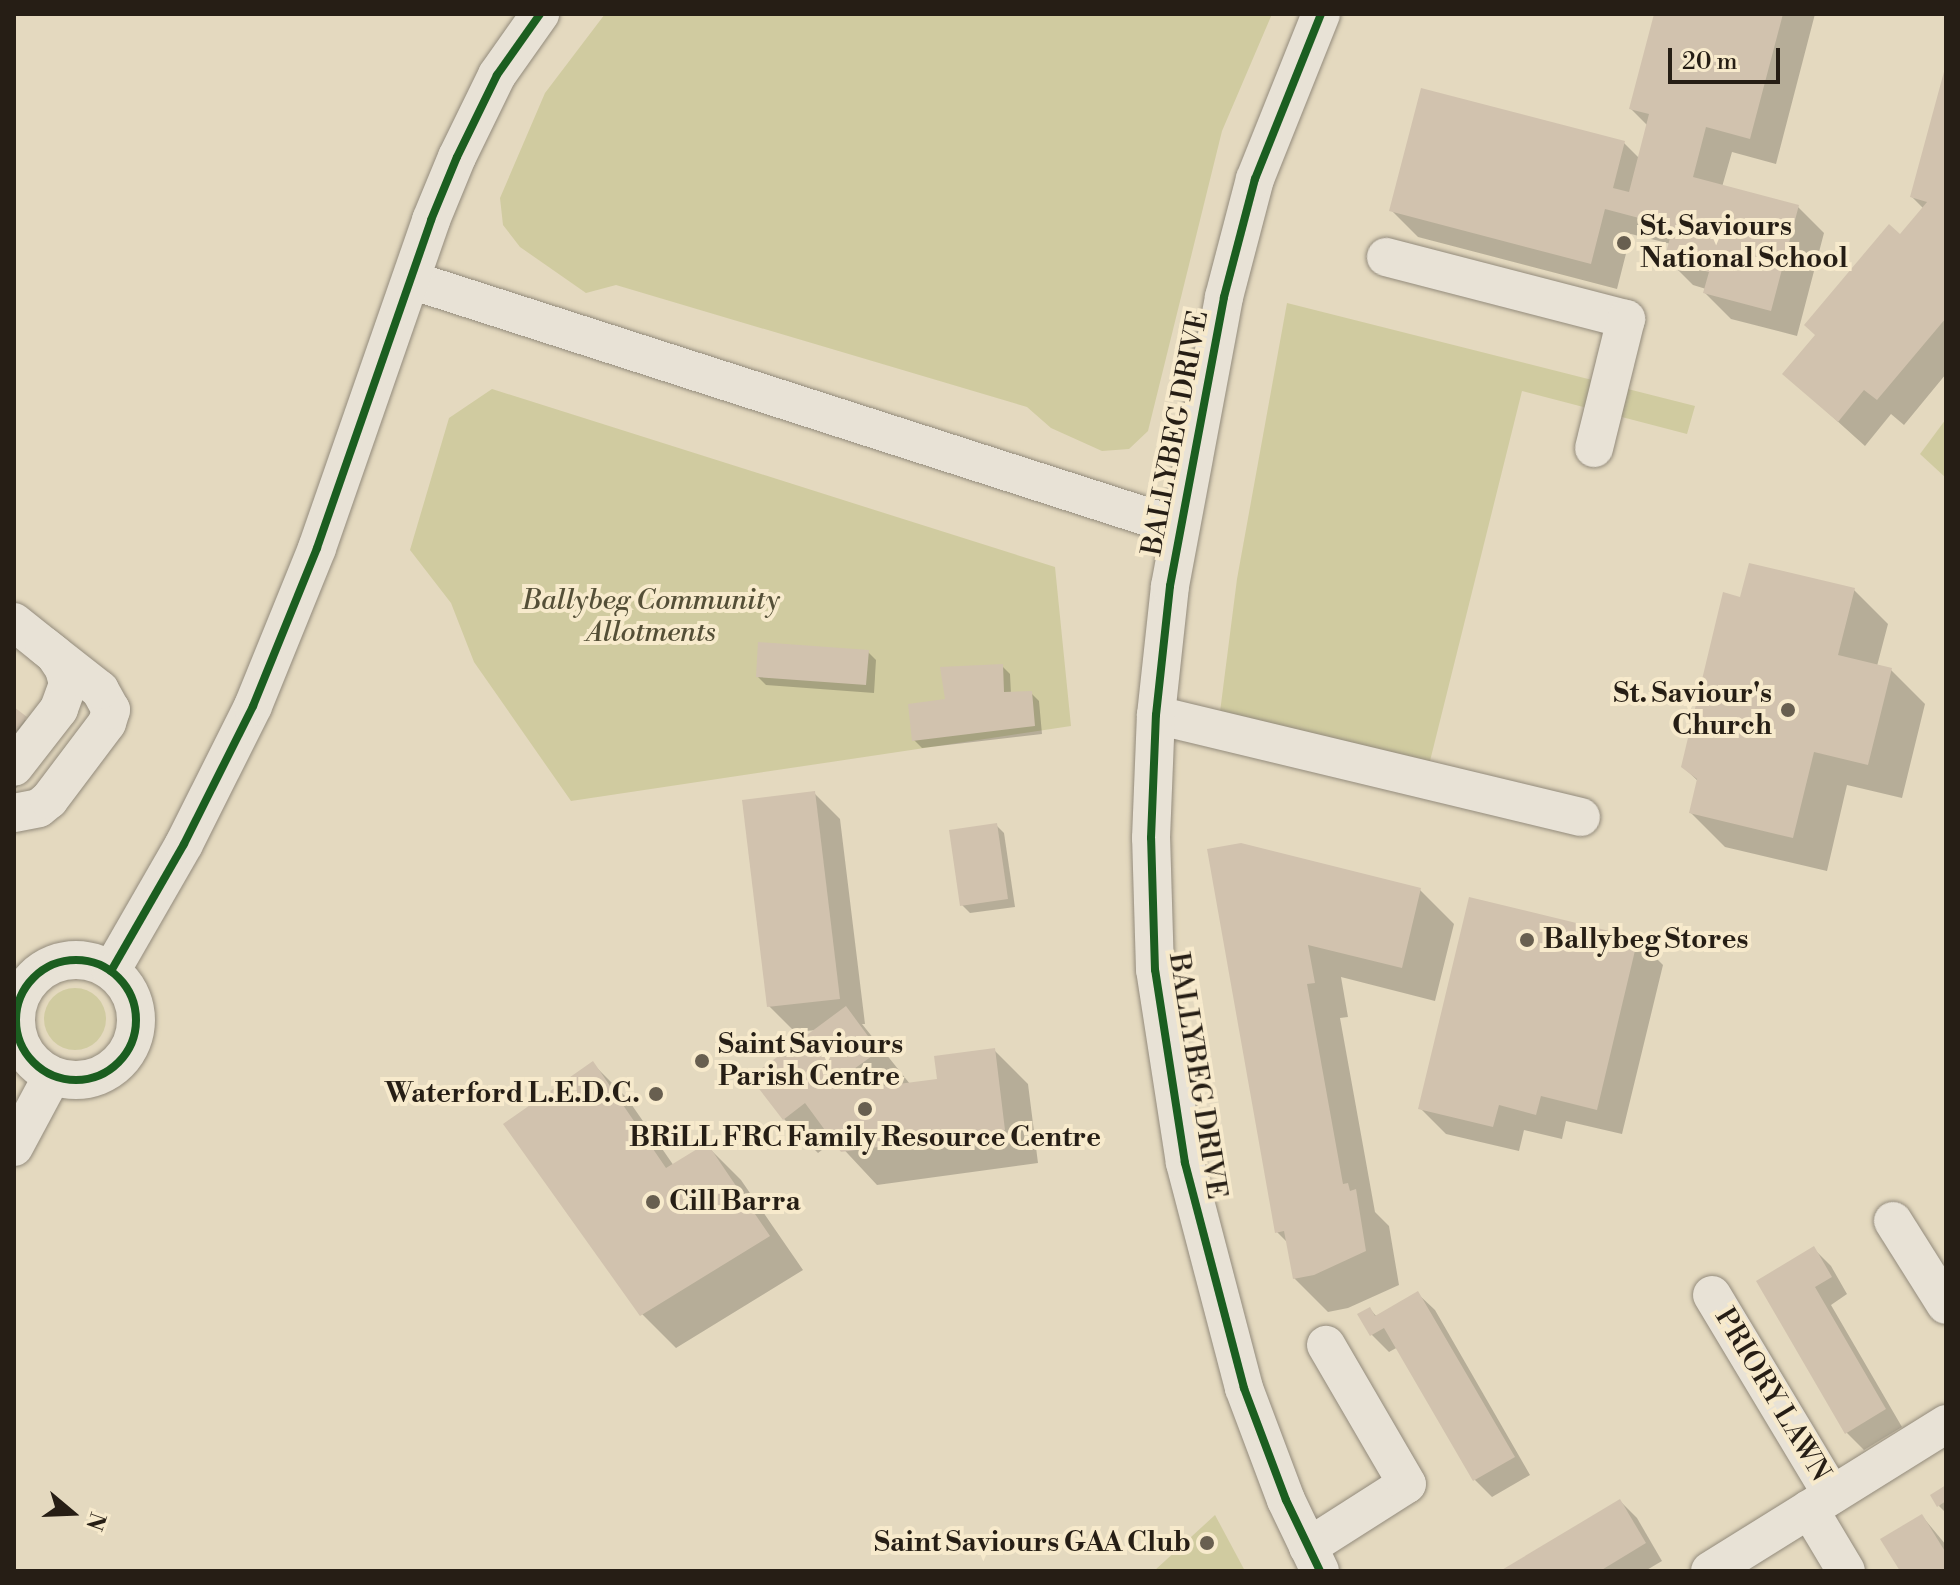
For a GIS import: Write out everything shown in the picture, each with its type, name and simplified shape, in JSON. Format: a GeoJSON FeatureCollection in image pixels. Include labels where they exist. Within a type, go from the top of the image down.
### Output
{"type":"FeatureCollection","features":[{"type":"Feature","properties":{"kind":"street"},"geometry":{"type":"LineString","coordinates":[[111,971],[190,833],[274,656],[317,548],[431,220],[476,114],[497,75],[540,14]]}},
{"type":"Feature","properties":{"kind":"street","name":"BALLYBEG DRIVE"},"geometry":{"type":"LineString","coordinates":[[1314,1559],[1271,1461],[1244,1388],[1213,1281],[1173,1097],[1162,1033],[1153,922],[1152,777],[1156,715],[1179,527],[1239,238],[1278,116],[1321,14]]}},
{"type":"Feature","properties":{"kind":"street"},"geometry":{"type":"LineString","coordinates":[[1386,257],[1626,319],[1594,448]]}},
{"type":"Feature","properties":{"kind":"street"},"geometry":{"type":"LineString","coordinates":[[411,280],[1179,527]]}},
{"type":"Feature","properties":{"kind":"street"},"geometry":{"type":"LineString","coordinates":[[14,622],[100,690],[111,710],[103,729],[49,800],[39,808],[14,813]]}},
{"type":"Feature","properties":{"kind":"street"},"geometry":{"type":"LineString","coordinates":[[14,767],[59,709],[67,692],[64,669],[44,646]]}},
{"type":"Feature","properties":{"kind":"street"},"geometry":{"type":"LineString","coordinates":[[1156,715],[1581,817]]}},
{"type":"Feature","properties":{"kind":"street"},"geometry":{"type":"LineString","coordinates":[[70,961],[95,963],[111,971],[124,984],[134,1002],[137,1022],[123,1058],[109,1072],[90,1079],[71,1081],[52,1076],[36,1066],[24,1051],[17,1033],[15,1013],[21,995],[23,971],[70,961]]}},
{"type":"Feature","properties":{"kind":"street"},"geometry":{"type":"LineString","coordinates":[[14,1147],[52,1076]]}},
{"type":"Feature","properties":{"kind":"street"},"geometry":{"type":"LineString","coordinates":[[1893,1221],[1946,1305]]}},
{"type":"Feature","properties":{"kind":"street","name":"PRIORY LAWN"},"geometry":{"type":"LineString","coordinates":[[1712,1295],[1821,1502],[1846,1571]]}},
{"type":"Feature","properties":{"kind":"street"},"geometry":{"type":"LineString","coordinates":[[1314,1559],[1407,1484],[1326,1345]]}},
{"type":"Feature","properties":{"kind":"street","name":"PRIORY LAWN"},"geometry":{"type":"LineString","coordinates":[[1710,1571],[1946,1424]]}},
{"type":"Feature","properties":{"kind":"green space"},"geometry":{"type":"Polygon","coordinates":[[[605,14],[1272,14],[1222,131],[1148,431],[1129,449],[1102,451],[1051,428],[1027,407],[616,285],[586,293],[520,247],[503,225],[500,198],[545,93],[605,14]]]}},
{"type":"Feature","properties":{"kind":"green space"},"geometry":{"type":"Polygon","coordinates":[[[1287,303],[1695,406],[1687,434],[1522,391],[1430,761],[1220,712],[1237,579],[1287,303]]]}},
{"type":"Feature","properties":{"kind":"green space","name":"Ballybeg Community Allotments"},"geometry":{"type":"Polygon","coordinates":[[[492,389],[1055,567],[1071,726],[571,801],[474,662],[451,603],[410,550],[449,418],[492,389]]]}},
{"type":"Feature","properties":{"kind":"green space"},"geometry":{"type":"Polygon","coordinates":[[[1946,419],[1946,478],[1920,454],[1946,419]]]}},
{"type":"Feature","properties":{"kind":"green space"},"geometry":{"type":"Polygon","coordinates":[[[75,988],[97,997],[106,1019],[97,1041],[75,1050],[53,1041],[44,1019],[53,997],[75,988]]]}},
{"type":"Feature","properties":{"kind":"green space","name":"Saint Saviours GAA Club"},"geometry":{"type":"Polygon","coordinates":[[[1215,1515],[1245,1571],[1154,1571],[1215,1515]]]}},
{"type":"Feature","properties":{"kind":"building"},"geometry":{"type":"Polygon","coordinates":[[[1654,14],[1783,14],[1750,139],[1706,127],[1693,177],[1799,205],[1771,311],[1703,293],[1709,272],[1664,260],[1673,227],[1605,209],[1591,264],[1389,211],[1421,88],[1625,141],[1613,188],[1629,192],[1649,114],[1629,109],[1654,14]]]}},
{"type":"Feature","properties":{"kind":"building"},"geometry":{"type":"Polygon","coordinates":[[[1945,68],[1946,318],[1877,400],[1864,390],[1838,422],[1782,374],[1815,335],[1804,325],[1889,224],[1900,234],[1927,202],[1910,197],[1945,68]]]}},
{"type":"Feature","properties":{"kind":"building","name":"St. Saviour's Church"},"geometry":{"type":"Polygon","coordinates":[[[1749,563],[1855,588],[1838,655],[1892,668],[1868,765],[1814,752],[1793,838],[1689,813],[1697,779],[1681,767],[1723,592],[1740,597],[1749,563]]]}},
{"type":"Feature","properties":{"kind":"building"},"geometry":{"type":"Polygon","coordinates":[[[758,642],[869,650],[866,685],[756,677],[758,642]]]}},
{"type":"Feature","properties":{"kind":"building"},"geometry":{"type":"Polygon","coordinates":[[[1003,664],[1004,692],[1032,691],[1035,726],[912,741],[908,704],[945,699],[940,667],[1003,664]]]}},
{"type":"Feature","properties":{"kind":"building"},"geometry":{"type":"Polygon","coordinates":[[[14,707],[27,717],[14,733],[14,707]]]}},
{"type":"Feature","properties":{"kind":"building"},"geometry":{"type":"Polygon","coordinates":[[[815,791],[840,999],[767,1007],[742,800],[815,791]]]}},
{"type":"Feature","properties":{"kind":"building"},"geometry":{"type":"Polygon","coordinates":[[[997,823],[1008,899],[960,906],[949,830],[997,823]]]}},
{"type":"Feature","properties":{"kind":"building"},"geometry":{"type":"Polygon","coordinates":[[[1241,843],[1421,888],[1402,968],[1308,945],[1315,983],[1307,984],[1343,1184],[1348,1183],[1350,1191],[1356,1189],[1366,1251],[1314,1275],[1293,1279],[1284,1231],[1275,1233],[1207,849],[1241,843]]]}},
{"type":"Feature","properties":{"kind":"building"},"geometry":{"type":"Polygon","coordinates":[[[1469,897],[1638,938],[1597,1110],[1541,1096],[1536,1115],[1499,1105],[1493,1127],[1418,1109],[1469,897]]]}},
{"type":"Feature","properties":{"kind":"building"},"geometry":{"type":"Polygon","coordinates":[[[846,1006],[879,1051],[854,1069],[867,1088],[937,1079],[934,1056],[995,1048],[1005,1130],[841,1152],[805,1103],[783,1120],[750,1077],[846,1006]]]}},
{"type":"Feature","properties":{"kind":"building","name":"Cill Barra"},"geometry":{"type":"Polygon","coordinates":[[[593,1061],[666,1168],[707,1143],[770,1236],[640,1316],[503,1124],[593,1061]]]}},
{"type":"Feature","properties":{"kind":"building"},"geometry":{"type":"Polygon","coordinates":[[[1814,1246],[1832,1277],[1815,1287],[1886,1409],[1845,1434],[1756,1281],[1814,1246]]]}},
{"type":"Feature","properties":{"kind":"building"},"geometry":{"type":"Polygon","coordinates":[[[1418,1291],[1515,1457],[1473,1481],[1384,1328],[1370,1336],[1357,1314],[1370,1307],[1375,1316],[1418,1291]]]}},
{"type":"Feature","properties":{"kind":"building"},"geometry":{"type":"Polygon","coordinates":[[[1946,1485],[1946,1501],[1937,1507],[1930,1495],[1946,1485]]]}},
{"type":"Feature","properties":{"kind":"building"},"geometry":{"type":"Polygon","coordinates":[[[1620,1499],[1646,1543],[1600,1571],[1500,1571],[1620,1499]]]}},
{"type":"Feature","properties":{"kind":"building"},"geometry":{"type":"Polygon","coordinates":[[[1922,1514],[1946,1553],[1946,1571],[1900,1571],[1880,1539],[1922,1514]]]}},
{"type":"Feature","properties":{"kind":"cycle path"},"geometry":{"type":"LineString","coordinates":[[111,971],[184,844],[253,706],[317,548],[431,220],[457,157],[497,75],[540,14]]}},
{"type":"Feature","properties":{"kind":"cycle path"},"geometry":{"type":"LineString","coordinates":[[1320,1571],[1286,1500],[1244,1388],[1185,1163],[1155,970],[1151,838],[1156,715],[1170,586],[1224,297],[1255,179],[1321,14]]}},
{"type":"Feature","properties":{"kind":"cycle path"},"geometry":{"type":"LineString","coordinates":[[76,960],[99,964],[119,977],[132,997],[136,1020],[132,1043],[119,1063],[99,1076],[76,1080],[53,1076],[33,1063],[20,1043],[16,1020],[20,997],[33,977],[53,964],[76,960]]}},
{"type":"Feature","properties":{"kind":"place","name":"St. Saviours National School"},"geometry":{"type":"Point","coordinates":[1624,243]}},
{"type":"Feature","properties":{"kind":"place","name":"St. Saviour's Church"},"geometry":{"type":"Point","coordinates":[1788,710]}},
{"type":"Feature","properties":{"kind":"place","name":"Ballybeg Stores"},"geometry":{"type":"Point","coordinates":[1527,940]}},
{"type":"Feature","properties":{"kind":"place","name":"Saint Saviours Parish Centre"},"geometry":{"type":"Point","coordinates":[702,1061]}},
{"type":"Feature","properties":{"kind":"place","name":"Waterford L.E.D.C."},"geometry":{"type":"Point","coordinates":[656,1094]}},
{"type":"Feature","properties":{"kind":"place","name":"BRiLL FRC Family Resource Centre"},"geometry":{"type":"Point","coordinates":[865,1109]}},
{"type":"Feature","properties":{"kind":"place","name":"Cill Barra"},"geometry":{"type":"Point","coordinates":[653,1202]}},
{"type":"Feature","properties":{"kind":"place","name":"Saint Saviours GAA Club"},"geometry":{"type":"Point","coordinates":[1207,1543]}}]}
